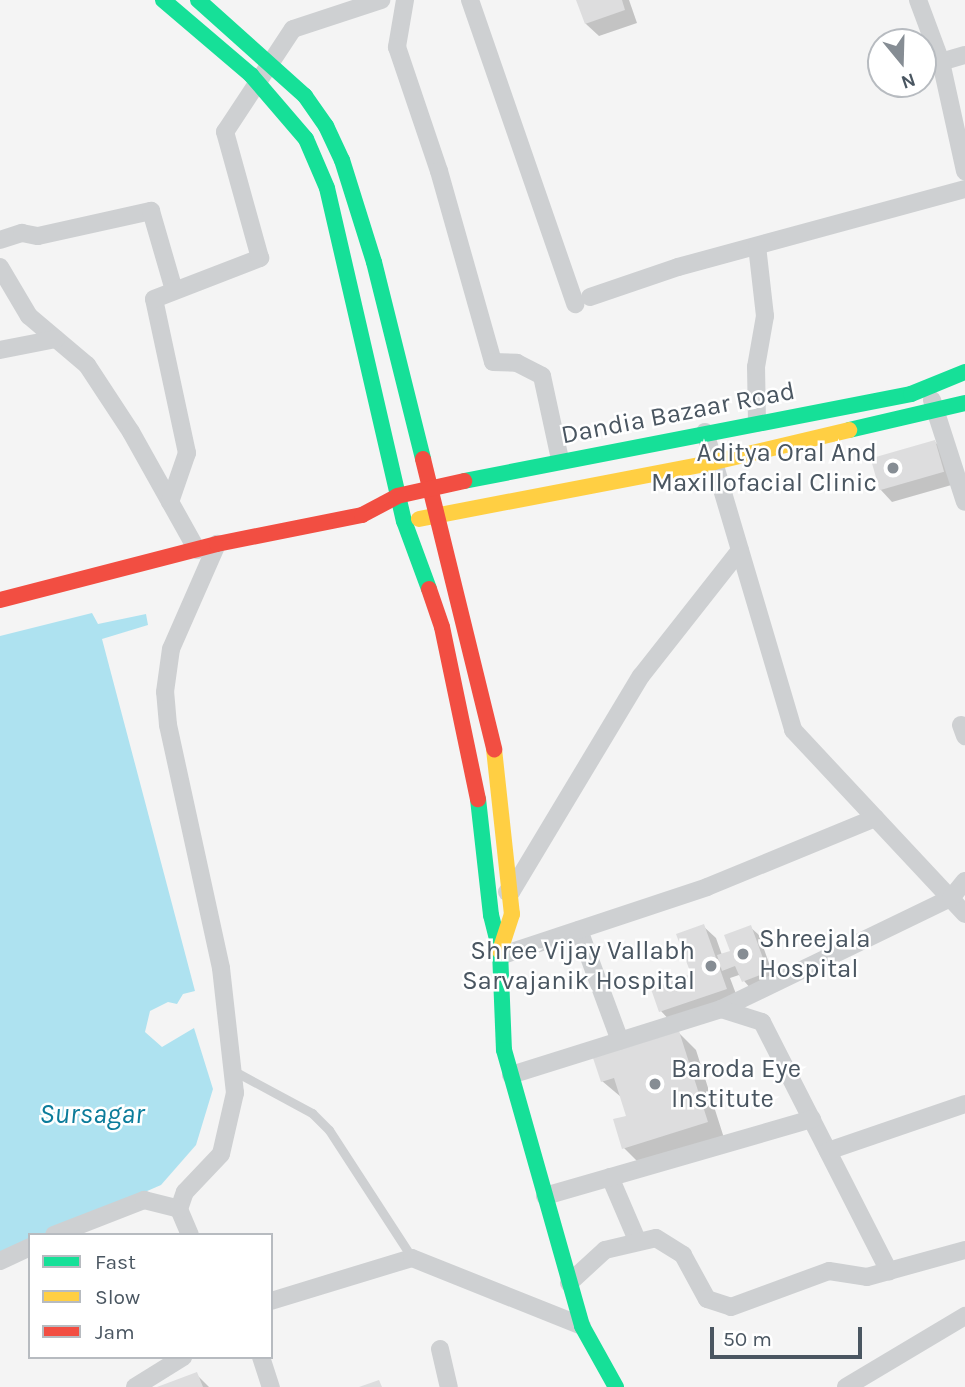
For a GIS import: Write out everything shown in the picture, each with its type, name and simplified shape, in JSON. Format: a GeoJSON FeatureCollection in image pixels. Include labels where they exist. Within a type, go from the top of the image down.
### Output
{"type":"FeatureCollection","features":[{"type":"Feature","properties":{"kind":"street"},"geometry":{"type":"LineString","coordinates":[[163,0],[257,82],[306,139],[327,188],[397,496],[442,627],[465,729],[500,954],[504,1050],[582,1326],[616,1387]]}},
{"type":"Feature","properties":{"kind":"street"},"geometry":{"type":"LineString","coordinates":[[198,0],[271,62],[305,96],[342,160],[374,262],[499,770],[512,915],[500,954]]}},
{"type":"Feature","properties":{"kind":"street"},"geometry":{"type":"LineString","coordinates":[[170,502],[187,453],[154,299],[260,258],[225,132],[293,29],[381,0]]}},
{"type":"Feature","properties":{"kind":"street"},"geometry":{"type":"LineString","coordinates":[[405,0],[397,47],[439,171],[493,362],[517,363],[542,376],[560,459]]}},
{"type":"Feature","properties":{"kind":"street"},"geometry":{"type":"LineString","coordinates":[[470,0],[583,300],[757,246],[965,189]]}},
{"type":"Feature","properties":{"kind":"street"},"geometry":{"type":"LineString","coordinates":[[918,0],[940,62],[965,171]]}},
{"type":"Feature","properties":{"kind":"street"},"geometry":{"type":"LineString","coordinates":[[940,62],[965,55]]}},
{"type":"Feature","properties":{"kind":"street"},"geometry":{"type":"LineString","coordinates":[[0,240],[22,233],[38,236],[151,211],[174,290]]}},
{"type":"Feature","properties":{"kind":"street"},"geometry":{"type":"LineString","coordinates":[[757,246],[765,316],[756,367],[757,423]]}},
{"type":"Feature","properties":{"kind":"street"},"geometry":{"type":"LineString","coordinates":[[0,267],[29,316],[87,365],[197,550]]}},
{"type":"Feature","properties":{"kind":"street"},"geometry":{"type":"LineString","coordinates":[[0,350],[56,339]]}},
{"type":"Feature","properties":{"kind":"street","name":"Dandia Bazaar Road"},"geometry":{"type":"LineString","coordinates":[[362,515],[397,496],[560,459],[757,423],[928,387],[965,372]]}},
{"type":"Feature","properties":{"kind":"street"},"geometry":{"type":"LineString","coordinates":[[928,387],[936,413],[958,459],[965,502]]}},
{"type":"Feature","properties":{"kind":"street","name":"Dandia Bazaar Road"},"geometry":{"type":"LineString","coordinates":[[362,515],[404,521],[436,516],[714,462],[936,413],[965,403]]}},
{"type":"Feature","properties":{"kind":"street"},"geometry":{"type":"LineString","coordinates":[[705,432],[793,730],[965,914]]}},
{"type":"Feature","properties":{"kind":"street"},"geometry":{"type":"LineString","coordinates":[[0,600],[217,544],[362,515]]}},
{"type":"Feature","properties":{"kind":"street"},"geometry":{"type":"LineString","coordinates":[[189,1233],[179,1209],[185,1192],[221,1154],[234,1106],[234,1071],[221,968],[165,708],[171,649],[217,544]]}},
{"type":"Feature","properties":{"kind":"street"},"geometry":{"type":"LineString","coordinates":[[511,892],[641,676],[740,550]]}},
{"type":"Feature","properties":{"kind":"street"},"geometry":{"type":"LineString","coordinates":[[500,954],[707,887],[875,818]]}},
{"type":"Feature","properties":{"kind":"street"},"geometry":{"type":"LineString","coordinates":[[511,1076],[721,1009],[951,898],[965,881]]}},
{"type":"Feature","properties":{"kind":"street"},"geometry":{"type":"LineString","coordinates":[[490,894],[511,892]]}},
{"type":"Feature","properties":{"kind":"street"},"geometry":{"type":"LineString","coordinates":[[579,930],[620,1041]]}},
{"type":"Feature","properties":{"kind":"street"},"geometry":{"type":"LineString","coordinates":[[721,1009],[762,1021],[889,1271]]}},
{"type":"Feature","properties":{"kind":"street"},"geometry":{"type":"LineString","coordinates":[[828,1151],[965,1104]]}},
{"type":"Feature","properties":{"kind":"street"},"geometry":{"type":"LineString","coordinates":[[545,1196],[811,1119]]}},
{"type":"Feature","properties":{"kind":"street"},"geometry":{"type":"LineString","coordinates":[[610,1177],[637,1240]]}},
{"type":"Feature","properties":{"kind":"street"},"geometry":{"type":"LineString","coordinates":[[59,1233],[144,1200],[179,1209]]}},
{"type":"Feature","properties":{"kind":"street"},"geometry":{"type":"LineString","coordinates":[[569,1283],[605,1250],[637,1240],[656,1238],[683,1255],[707,1299],[731,1307],[829,1271],[867,1277],[965,1250]]}},
{"type":"Feature","properties":{"kind":"street"},"geometry":{"type":"LineString","coordinates":[[0,1261],[28,1248]]}},
{"type":"Feature","properties":{"kind":"street"},"geometry":{"type":"LineString","coordinates":[[273,1300],[412,1258],[582,1326]]}},
{"type":"Feature","properties":{"kind":"street"},"geometry":{"type":"LineString","coordinates":[[846,1387],[965,1316]]}},
{"type":"Feature","properties":{"kind":"street"},"geometry":{"type":"LineString","coordinates":[[440,1349],[449,1387]]}},
{"type":"Feature","properties":{"kind":"street"},"geometry":{"type":"LineString","coordinates":[[138,1386],[180,1359]]}},
{"type":"Feature","properties":{"kind":"street"},"geometry":{"type":"LineString","coordinates":[[262,1359],[271,1387]]}},
{"type":"Feature","properties":{"kind":"lane"},"geometry":{"type":"LineString","coordinates":[[234,1071],[312,1113],[329,1130],[412,1258]]}},
{"type":"Feature","properties":{"kind":"water","name":"Sursagar"},"geometry":{"type":"Polygon","coordinates":[[[92,613],[98,624],[146,614],[148,625],[102,639],[195,991],[183,994],[177,1004],[168,1002],[150,1011],[145,1032],[162,1047],[194,1028],[213,1089],[196,1145],[161,1185],[51,1233],[28,1233],[28,1243],[0,1256],[0,636],[92,613]]]}},
{"type":"Feature","properties":{"kind":"building"},"geometry":{"type":"Polygon","coordinates":[[[576,0],[622,0],[625,10],[585,24],[576,0]]]}},
{"type":"Feature","properties":{"kind":"building"},"geometry":{"type":"Polygon","coordinates":[[[935,440],[944,472],[880,490],[871,458],[935,440]]]}},
{"type":"Feature","properties":{"kind":"building"},"geometry":{"type":"Polygon","coordinates":[[[704,924],[727,989],[659,1012],[651,989],[691,974],[676,934],[704,924]]]}},
{"type":"Feature","properties":{"kind":"building"},"geometry":{"type":"Polygon","coordinates":[[[751,925],[768,972],[742,982],[735,966],[722,971],[717,955],[730,951],[724,935],[751,925]]]}},
{"type":"Feature","properties":{"kind":"building"},"geometry":{"type":"Polygon","coordinates":[[[679,1031],[708,1122],[622,1149],[613,1119],[626,1116],[614,1078],[601,1082],[593,1058],[679,1031]]]}},
{"type":"Feature","properties":{"kind":"building"},"geometry":{"type":"Polygon","coordinates":[[[197,1372],[203,1387],[157,1387],[197,1372]]]}},
{"type":"Feature","properties":{"kind":"building"},"geometry":{"type":"Polygon","coordinates":[[[379,1380],[382,1387],[359,1387],[379,1380]]]}},
{"type":"Feature","properties":{"kind":"traffic: fast"},"geometry":{"type":"LineString","coordinates":[[163,0],[251,75],[306,139],[327,188],[404,521],[429,589]]}},
{"type":"Feature","properties":{"kind":"traffic: fast"},"geometry":{"type":"LineString","coordinates":[[198,0],[305,96],[326,126],[342,160],[374,262],[423,459]]}},
{"type":"Feature","properties":{"kind":"traffic: fast"},"geometry":{"type":"LineString","coordinates":[[464,481],[911,394],[965,372]]}},
{"type":"Feature","properties":{"kind":"traffic: fast"},"geometry":{"type":"LineString","coordinates":[[849,430],[965,403]]}},
{"type":"Feature","properties":{"kind":"traffic: fast"},"geometry":{"type":"LineString","coordinates":[[478,799],[491,915],[500,951],[504,1050],[582,1326],[616,1387]]}},
{"type":"Feature","properties":{"kind":"traffic: slow"},"geometry":{"type":"LineString","coordinates":[[419,519],[714,462],[849,430]]}},
{"type":"Feature","properties":{"kind":"traffic: slow"},"geometry":{"type":"LineString","coordinates":[[494,749],[512,914],[500,951]]}},
{"type":"Feature","properties":{"kind":"traffic: jam"},"geometry":{"type":"LineString","coordinates":[[423,459],[494,749]]}},
{"type":"Feature","properties":{"kind":"traffic: jam"},"geometry":{"type":"LineString","coordinates":[[0,600],[217,544],[362,515],[397,496],[464,481]]}},
{"type":"Feature","properties":{"kind":"traffic: jam"},"geometry":{"type":"LineString","coordinates":[[429,589],[442,627],[478,799]]}},
{"type":"Feature","properties":{"kind":"place","name":"Aditya Oral And Maxillofacial Clinic"},"geometry":{"type":"Point","coordinates":[893,468]}},
{"type":"Feature","properties":{"kind":"place","name":"Shreejala Hospital"},"geometry":{"type":"Point","coordinates":[743,954]}},
{"type":"Feature","properties":{"kind":"place","name":"Shree Vijay Vallabh Sarvajanik Hospital"},"geometry":{"type":"Point","coordinates":[711,966]}},
{"type":"Feature","properties":{"kind":"place","name":"Baroda Eye Institute"},"geometry":{"type":"Point","coordinates":[655,1084]}}]}
